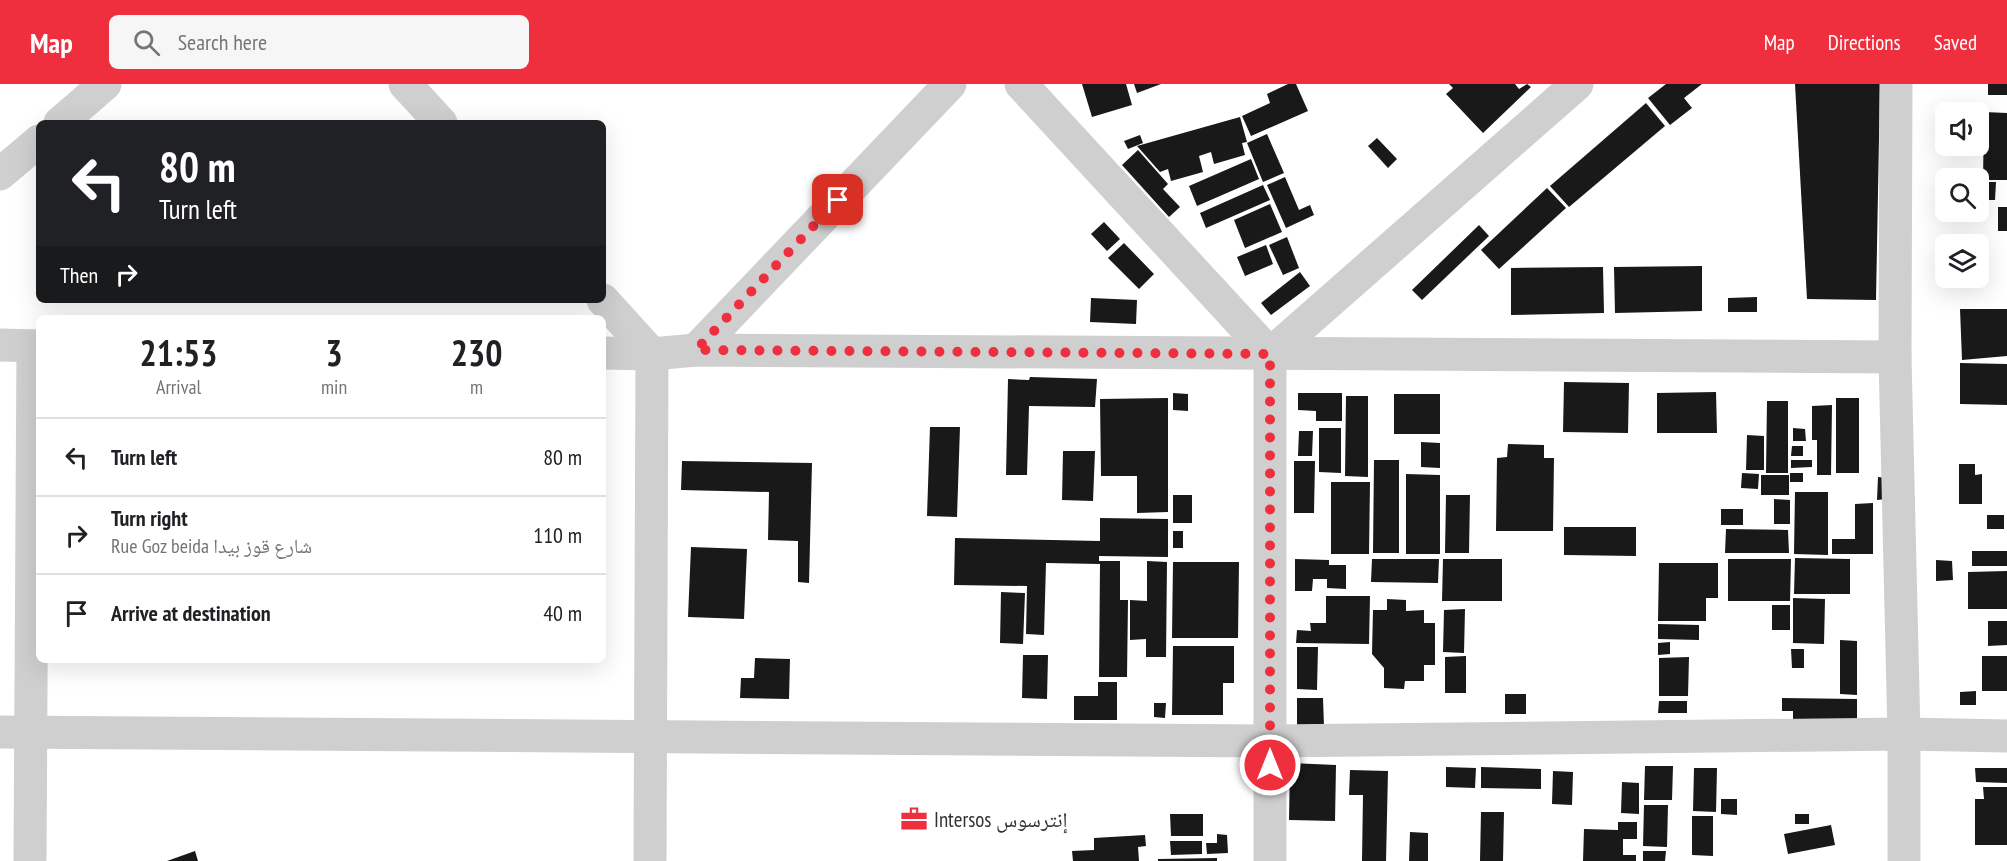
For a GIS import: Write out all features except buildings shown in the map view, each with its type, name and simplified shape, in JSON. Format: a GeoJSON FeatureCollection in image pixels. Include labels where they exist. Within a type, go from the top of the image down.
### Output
{"type":"FeatureCollection","features":[{"type":"Feature","properties":{"kind":"street"},"geometry":{"type":"LineString","coordinates":[[63,120],[105,84]]}},
{"type":"Feature","properties":{"kind":"street"},"geometry":{"type":"LineString","coordinates":[[405,84],[438,120]]}},
{"type":"Feature","properties":{"kind":"street"},"geometry":{"type":"LineString","coordinates":[[696,350],[950,84]]}},
{"type":"Feature","properties":{"kind":"street"},"geometry":{"type":"LineString","coordinates":[[1021,84],[1270,354],[1270,861]]}},
{"type":"Feature","properties":{"kind":"street"},"geometry":{"type":"LineString","coordinates":[[1270,354],[1577,84]]}},
{"type":"Feature","properties":{"kind":"street"},"geometry":{"type":"LineString","coordinates":[[1896,84],[1895,357],[1905,734],[1904,861]]}},
{"type":"Feature","properties":{"kind":"street"},"geometry":{"type":"LineString","coordinates":[[0,174],[36,144]]}},
{"type":"Feature","properties":{"kind":"street"},"geometry":{"type":"LineString","coordinates":[[606,303],[652,354],[650,861]]}},
{"type":"Feature","properties":{"kind":"street"},"geometry":{"type":"LineString","coordinates":[[0,345],[36,346],[15,732],[30,861]]}},
{"type":"Feature","properties":{"kind":"street"},"geometry":{"type":"LineString","coordinates":[[606,353],[652,354],[696,350],[1895,357]]}},
{"type":"Feature","properties":{"kind":"street"},"geometry":{"type":"LineString","coordinates":[[15,732],[1270,741],[1905,734],[2007,736]]}},
{"type":"Feature","properties":{"kind":"place","name":"Intersos إنترسوس"},"geometry":{"type":"Point","coordinates":[914,819]}},
{"type":"Feature","properties":{"kind":"route"},"geometry":{"type":"LineString","coordinates":[[838,200],[696,350],[1270,354],[1270,765]]}}]}
